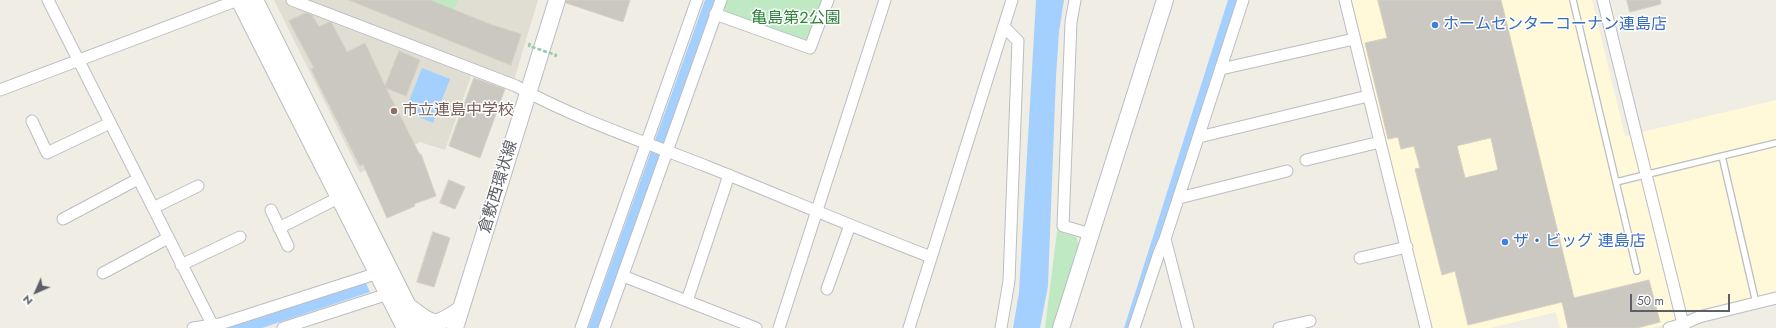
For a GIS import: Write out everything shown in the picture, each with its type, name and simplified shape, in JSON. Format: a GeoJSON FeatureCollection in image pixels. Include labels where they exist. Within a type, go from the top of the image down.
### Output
{"type":"FeatureCollection","features":[{"type":"Feature","properties":{"kind":"street"},"geometry":{"type":"LineString","coordinates":[[48,0],[213,327]]}},
{"type":"Feature","properties":{"kind":"street"},"geometry":{"type":"LineString","coordinates":[[0,90],[238,0],[340,197],[405,328]]}},
{"type":"Feature","properties":{"kind":"street"},"geometry":{"type":"LineString","coordinates":[[255,0],[419,328]]}},
{"type":"Feature","properties":{"kind":"street"},"geometry":{"type":"LineString","coordinates":[[292,0],[516,86],[542,100],[650,145],[729,175],[931,257]]}},
{"type":"Feature","properties":{"kind":"street","name":"倉敷西環状線"},"geometry":{"type":"LineString","coordinates":[[455,328],[462,310],[557,0]]}},
{"type":"Feature","properties":{"kind":"street"},"geometry":{"type":"LineString","coordinates":[[581,328],[650,145],[697,0]]}},
{"type":"Feature","properties":{"kind":"street"},"geometry":{"type":"LineString","coordinates":[[604,328],[666,150],[721,0]]}},
{"type":"Feature","properties":{"kind":"street"},"geometry":{"type":"LineString","coordinates":[[715,14],[810,48],[828,0]]}},
{"type":"Feature","properties":{"kind":"street"},"geometry":{"type":"LineString","coordinates":[[779,328],[885,0]]}},
{"type":"Feature","properties":{"kind":"street"},"geometry":{"type":"LineString","coordinates":[[909,328],[1012,0]]}},
{"type":"Feature","properties":{"kind":"street"},"geometry":{"type":"LineString","coordinates":[[1075,0],[1071,22],[1063,226],[1091,234]]}},
{"type":"Feature","properties":{"kind":"street"},"geometry":{"type":"LineString","coordinates":[[1061,328],[1165,0]]}},
{"type":"Feature","properties":{"kind":"street"},"geometry":{"type":"LineString","coordinates":[[1134,328],[1179,198],[1243,0]]}},
{"type":"Feature","properties":{"kind":"street"},"geometry":{"type":"LineString","coordinates":[[1345,0],[1426,328]]}},
{"type":"Feature","properties":{"kind":"street"},"geometry":{"type":"LineString","coordinates":[[1603,0],[1645,175],[1684,326]]}},
{"type":"Feature","properties":{"kind":"street"},"geometry":{"type":"LineString","coordinates":[[1001,328],[1009,281],[1018,42],[1004,27]]}},
{"type":"Feature","properties":{"kind":"street"},"geometry":{"type":"LineString","coordinates":[[1221,69],[1354,39]]}},
{"type":"Feature","properties":{"kind":"street"},"geometry":{"type":"LineString","coordinates":[[1199,137],[1368,96]]}},
{"type":"Feature","properties":{"kind":"street"},"geometry":{"type":"LineString","coordinates":[[32,121],[47,153],[110,123]]}},
{"type":"Feature","properties":{"kind":"street"},"geometry":{"type":"LineString","coordinates":[[1306,160],[1380,142]]}},
{"type":"Feature","properties":{"kind":"street"},"geometry":{"type":"LineString","coordinates":[[1179,198],[1287,171]]}},
{"type":"Feature","properties":{"kind":"street"},"geometry":{"type":"LineString","coordinates":[[687,301],[729,175]]}},
{"type":"Feature","properties":{"kind":"street"},"geometry":{"type":"LineString","coordinates":[[63,219],[138,179]]}},
{"type":"Feature","properties":{"kind":"street"},"geometry":{"type":"LineString","coordinates":[[153,208],[198,186]]}},
{"type":"Feature","properties":{"kind":"street"},"geometry":{"type":"LineString","coordinates":[[279,228],[340,197]]}},
{"type":"Feature","properties":{"kind":"street"},"geometry":{"type":"LineString","coordinates":[[271,210],[288,246]]}},
{"type":"Feature","properties":{"kind":"street"},"geometry":{"type":"LineString","coordinates":[[827,289],[850,225]]}},
{"type":"Feature","properties":{"kind":"street"},"geometry":{"type":"LineString","coordinates":[[181,265],[240,237]]}},
{"type":"Feature","properties":{"kind":"street"},"geometry":{"type":"LineString","coordinates":[[103,273],[168,238]]}},
{"type":"Feature","properties":{"kind":"street"},"geometry":{"type":"LineString","coordinates":[[1165,239],[1188,328]]}},
{"type":"Feature","properties":{"kind":"street"},"geometry":{"type":"LineString","coordinates":[[1360,258],[1406,247]]}},
{"type":"Feature","properties":{"kind":"street"},"geometry":{"type":"LineString","coordinates":[[193,328],[213,327],[378,273]]}},
{"type":"Feature","properties":{"kind":"street"},"geometry":{"type":"LineString","coordinates":[[623,276],[756,328]]}},
{"type":"Feature","properties":{"kind":"street"},"geometry":{"type":"LineString","coordinates":[[283,328],[388,294]]}},
{"type":"Feature","properties":{"kind":"street"},"geometry":{"type":"LineString","coordinates":[[1669,328],[1684,326],[1699,317],[1776,298]]}},
{"type":"Feature","properties":{"kind":"street"},"geometry":{"type":"LineString","coordinates":[[408,306],[428,322],[446,320],[462,310]]}},
{"type":"Feature","properties":{"kind":"street"},"geometry":{"type":"LineString","coordinates":[[1280,328],[1310,321]]}},
{"type":"Feature","properties":{"kind":"lane"},"geometry":{"type":"LineString","coordinates":[[1573,0],[1637,271]]}},
{"type":"Feature","properties":{"kind":"lane"},"geometry":{"type":"LineString","coordinates":[[1616,182],[1776,143]]}},
{"type":"Feature","properties":{"kind":"lane"},"geometry":{"type":"LineString","coordinates":[[1722,156],[1756,303]]}},
{"type":"Feature","properties":{"kind":"path"},"geometry":{"type":"LineString","coordinates":[[530,43],[529,46],[556,55],[555,57]]}},
{"type":"Feature","properties":{"kind":"shaded area","name":"市立連島中学校"},"geometry":{"type":"Polygon","coordinates":[[[274,0],[538,0],[514,80],[475,65],[445,150],[420,142],[360,173],[274,0]]]}},
{"type":"Feature","properties":{"kind":"shaded area"},"geometry":{"type":"Polygon","coordinates":[[[1352,0],[1592,0],[1625,136],[1776,100],[1776,291],[1685,313],[1671,323],[1652,328],[1560,328],[1556,312],[1490,328],[1432,328],[1352,0]]]}},
{"type":"Feature","properties":{"kind":"green space"},"geometry":{"type":"Polygon","coordinates":[[[428,0],[458,0],[454,10],[428,0]]]}},
{"type":"Feature","properties":{"kind":"green space","name":"亀島第２公園"},"geometry":{"type":"Polygon","coordinates":[[[725,0],[824,0],[809,41],[804,43],[726,12],[723,7],[725,0]]]}},
{"type":"Feature","properties":{"kind":"green space"},"geometry":{"type":"Polygon","coordinates":[[[1057,231],[1076,237],[1079,245],[1053,328],[1045,328],[1057,231]]]}},
{"type":"Feature","properties":{"kind":"water"},"geometry":{"type":"Polygon","coordinates":[[[705,0],[716,0],[600,328],[588,328],[705,0]]]}},
{"type":"Feature","properties":{"kind":"water"},"geometry":{"type":"Polygon","coordinates":[[[1036,0],[1064,0],[1059,32],[1056,77],[1048,286],[1040,328],[1013,328],[1019,292],[1036,0]]]}},
{"type":"Feature","properties":{"kind":"water"},"geometry":{"type":"Polygon","coordinates":[[[1228,0],[1237,0],[1131,328],[1124,328],[1228,0]]]}},
{"type":"Feature","properties":{"kind":"water"},"geometry":{"type":"Polygon","coordinates":[[[422,68],[450,79],[433,123],[405,111],[422,68]]]}},
{"type":"Feature","properties":{"kind":"water"},"geometry":{"type":"Polygon","coordinates":[[[366,283],[370,292],[262,328],[226,328],[366,283]]]}},
{"type":"Feature","properties":{"kind":"building"},"geometry":{"type":"Polygon","coordinates":[[[349,0],[430,0],[492,25],[521,34],[511,65],[349,0]]]}},
{"type":"Feature","properties":{"kind":"building"},"geometry":{"type":"Polygon","coordinates":[[[566,0],[630,0],[623,22],[566,3],[566,0]]]}},
{"type":"Feature","properties":{"kind":"building"},"geometry":{"type":"Polygon","coordinates":[[[1378,0],[1501,0],[1574,298],[1649,280],[1660,322],[1637,328],[1568,328],[1562,302],[1468,325],[1455,271],[1442,275],[1415,169],[1420,168],[1414,146],[1401,149],[1398,137],[1388,139],[1365,43],[1387,38],[1378,0]],[[1491,138],[1457,146],[1465,178],[1498,170],[1491,138]]]}},
{"type":"Feature","properties":{"kind":"building"},"geometry":{"type":"Polygon","coordinates":[[[1627,0],[1660,0],[1661,4],[1630,12],[1627,0]]]}},
{"type":"Feature","properties":{"kind":"building"},"geometry":{"type":"Polygon","coordinates":[[[306,13],[312,15],[319,27],[331,22],[347,52],[365,43],[385,86],[399,51],[420,60],[406,96],[386,88],[420,155],[421,154],[436,196],[414,204],[415,206],[387,218],[363,164],[360,166],[311,69],[314,68],[289,21],[306,13]]]}},
{"type":"Feature","properties":{"kind":"building"},"geometry":{"type":"Polygon","coordinates":[[[474,78],[505,89],[480,158],[449,146],[474,78]]]}},
{"type":"Feature","properties":{"kind":"building"},"geometry":{"type":"Polygon","coordinates":[[[449,180],[465,187],[455,209],[440,203],[449,180]]]}},
{"type":"Feature","properties":{"kind":"building"},"geometry":{"type":"Polygon","coordinates":[[[433,232],[450,238],[434,287],[417,282],[433,232]]]}},
{"type":"Feature","properties":{"kind":"place","name":"ホームセンターコーナン連島店"},"geometry":{"type":"Point","coordinates":[1435,25]}},
{"type":"Feature","properties":{"kind":"place","name":"市立連島中学校"},"geometry":{"type":"Point","coordinates":[394,111]}},
{"type":"Feature","properties":{"kind":"place","name":"ザ・ビッグ 連島店"},"geometry":{"type":"Point","coordinates":[1505,242]}}]}
